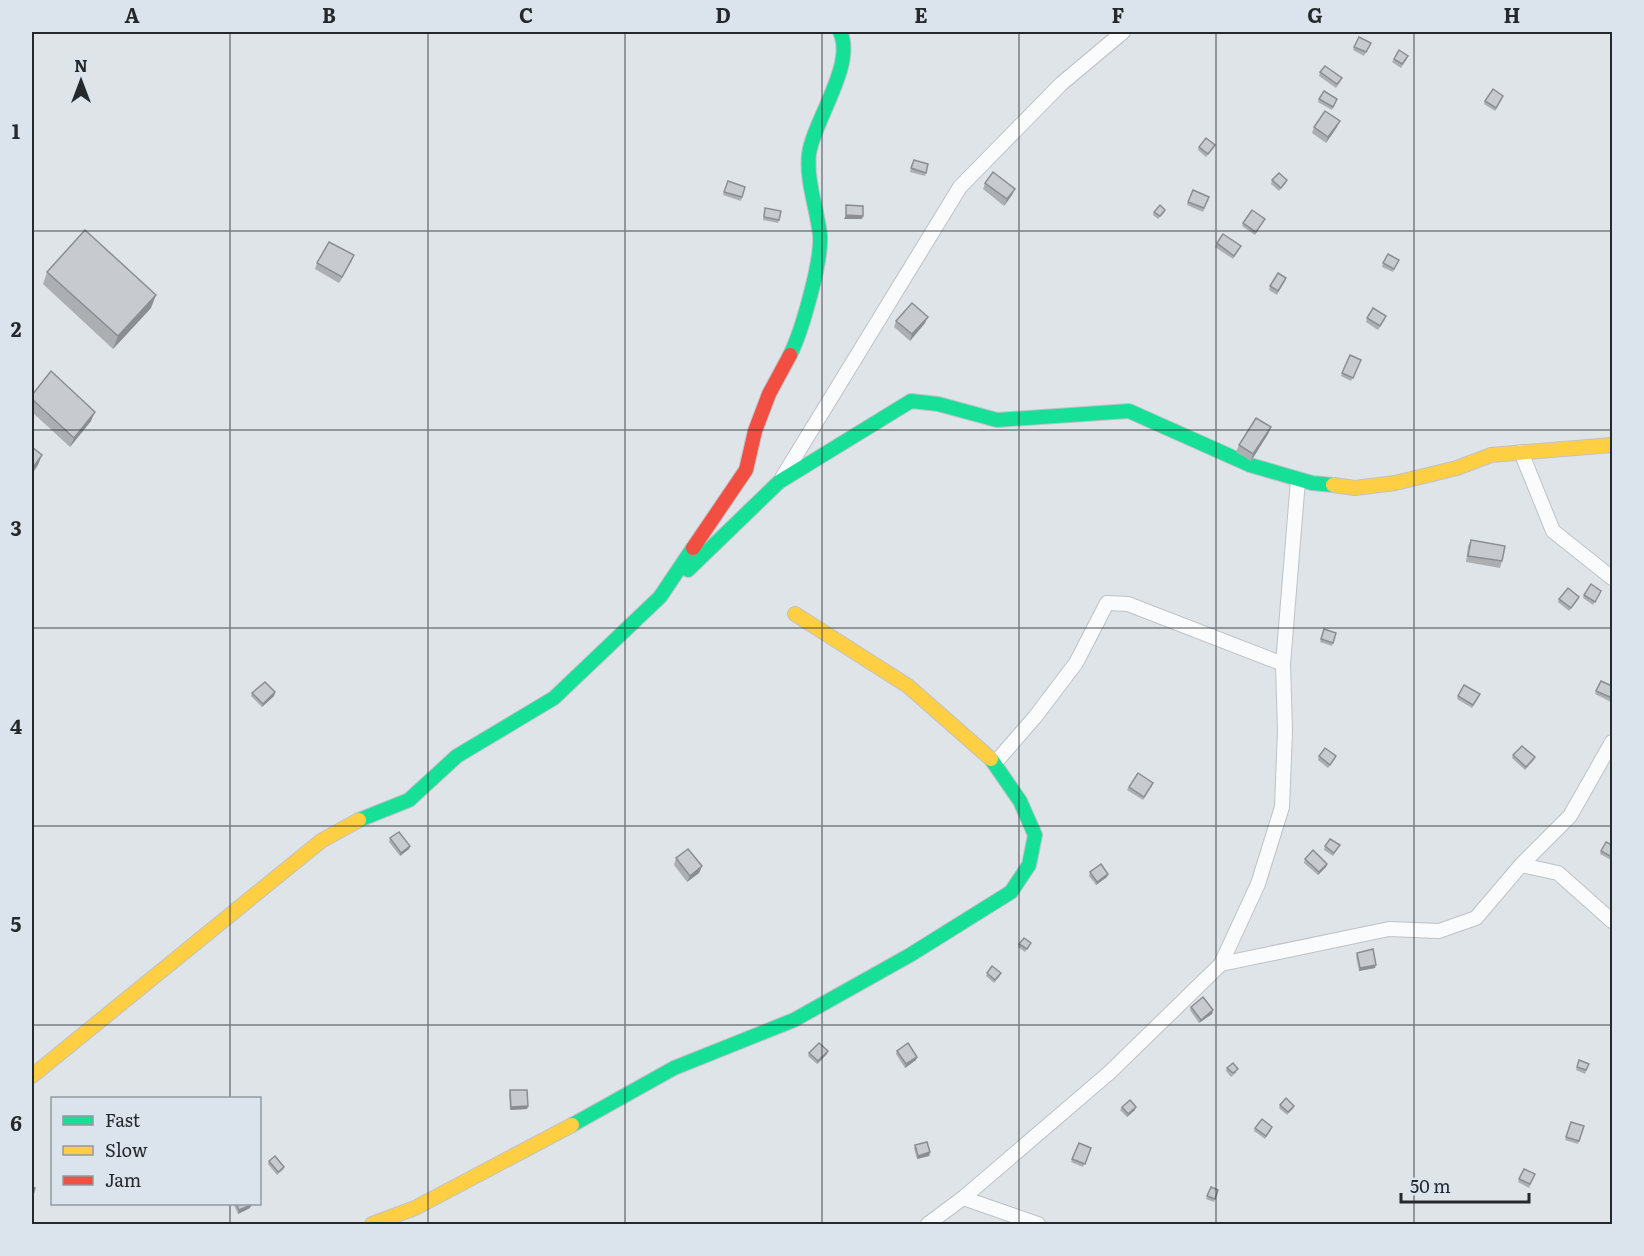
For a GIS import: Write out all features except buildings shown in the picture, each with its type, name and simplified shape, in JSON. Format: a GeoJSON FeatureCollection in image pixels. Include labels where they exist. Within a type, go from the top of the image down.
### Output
{"type":"FeatureCollection","features":[{"type":"Feature","properties":{"kind":"street"},"geometry":{"type":"LineString","coordinates":[[660,597],[746,470],[769,394],[793,349],[807,310],[815,276],[820,237],[809,178],[809,152],[837,80],[844,40],[840,32]]}},
{"type":"Feature","properties":{"kind":"street"},"geometry":{"type":"LineString","coordinates":[[779,482],[960,187],[1060,84],[1123,32]]}},
{"type":"Feature","properties":{"kind":"street"},"geometry":{"type":"LineString","coordinates":[[32,1076],[321,841],[363,818],[409,800],[458,756],[554,698],[779,482],[894,408],[911,401],[938,404],[997,420],[1063,416],[1085,412],[1129,411],[1212,450],[1299,480],[1355,488],[1395,483],[1457,468],[1491,455],[1612,446]]}},
{"type":"Feature","properties":{"kind":"street"},"geometry":{"type":"LineString","coordinates":[[1521,452],[1553,531],[1612,578]]}},
{"type":"Feature","properties":{"kind":"street"},"geometry":{"type":"LineString","coordinates":[[928,1224],[963,1198],[1108,1073],[1221,964],[1258,884],[1282,807],[1285,731],[1283,664],[1299,480]]}},
{"type":"Feature","properties":{"kind":"street"},"geometry":{"type":"LineString","coordinates":[[995,763],[1035,717],[1076,663],[1107,603],[1128,604],[1283,664]]}},
{"type":"Feature","properties":{"kind":"street"},"geometry":{"type":"LineString","coordinates":[[372,1224],[426,1202],[571,1126],[674,1068],[794,1020],[910,955],[1011,892],[1029,866],[1035,835],[1020,801],[995,763],[908,686],[795,614]]}},
{"type":"Feature","properties":{"kind":"street"},"geometry":{"type":"LineString","coordinates":[[1221,964],[1389,929],[1438,931],[1476,918],[1521,865],[1570,816],[1612,742]]}},
{"type":"Feature","properties":{"kind":"street"},"geometry":{"type":"LineString","coordinates":[[1521,865],[1558,873],[1612,921]]}},
{"type":"Feature","properties":{"kind":"street"},"geometry":{"type":"LineString","coordinates":[[963,1198],[1038,1224]]}},
{"type":"Feature","properties":{"kind":"traffic: fast"},"geometry":{"type":"LineString","coordinates":[[790,355],[805,313],[818,261],[819,225],[808,164],[812,141],[832,93],[842,60],[843,45],[840,32]]}},
{"type":"Feature","properties":{"kind":"traffic: fast"},"geometry":{"type":"LineString","coordinates":[[688,570],[779,482],[911,401],[938,404],[997,420],[1129,411],[1250,465],[1312,483],[1333,485]]}},
{"type":"Feature","properties":{"kind":"traffic: fast"},"geometry":{"type":"LineString","coordinates":[[359,820],[409,800],[457,756],[554,698],[660,597],[693,548]]}},
{"type":"Feature","properties":{"kind":"traffic: fast"},"geometry":{"type":"LineString","coordinates":[[572,1125],[674,1068],[794,1020],[910,955],[1011,892],[1029,865],[1035,835],[1020,801],[991,759]]}},
{"type":"Feature","properties":{"kind":"traffic: slow"},"geometry":{"type":"LineString","coordinates":[[1333,485],[1355,488],[1395,483],[1457,468],[1491,455],[1612,445]]}},
{"type":"Feature","properties":{"kind":"traffic: slow"},"geometry":{"type":"LineString","coordinates":[[795,614],[908,686],[991,759]]}},
{"type":"Feature","properties":{"kind":"traffic: slow"},"geometry":{"type":"LineString","coordinates":[[32,1076],[321,841],[359,820]]}},
{"type":"Feature","properties":{"kind":"traffic: slow"},"geometry":{"type":"LineString","coordinates":[[372,1224],[415,1208],[572,1125]]}},
{"type":"Feature","properties":{"kind":"traffic: jam"},"geometry":{"type":"LineString","coordinates":[[693,548],[746,470],[755,431],[769,394],[790,355]]}}]}
